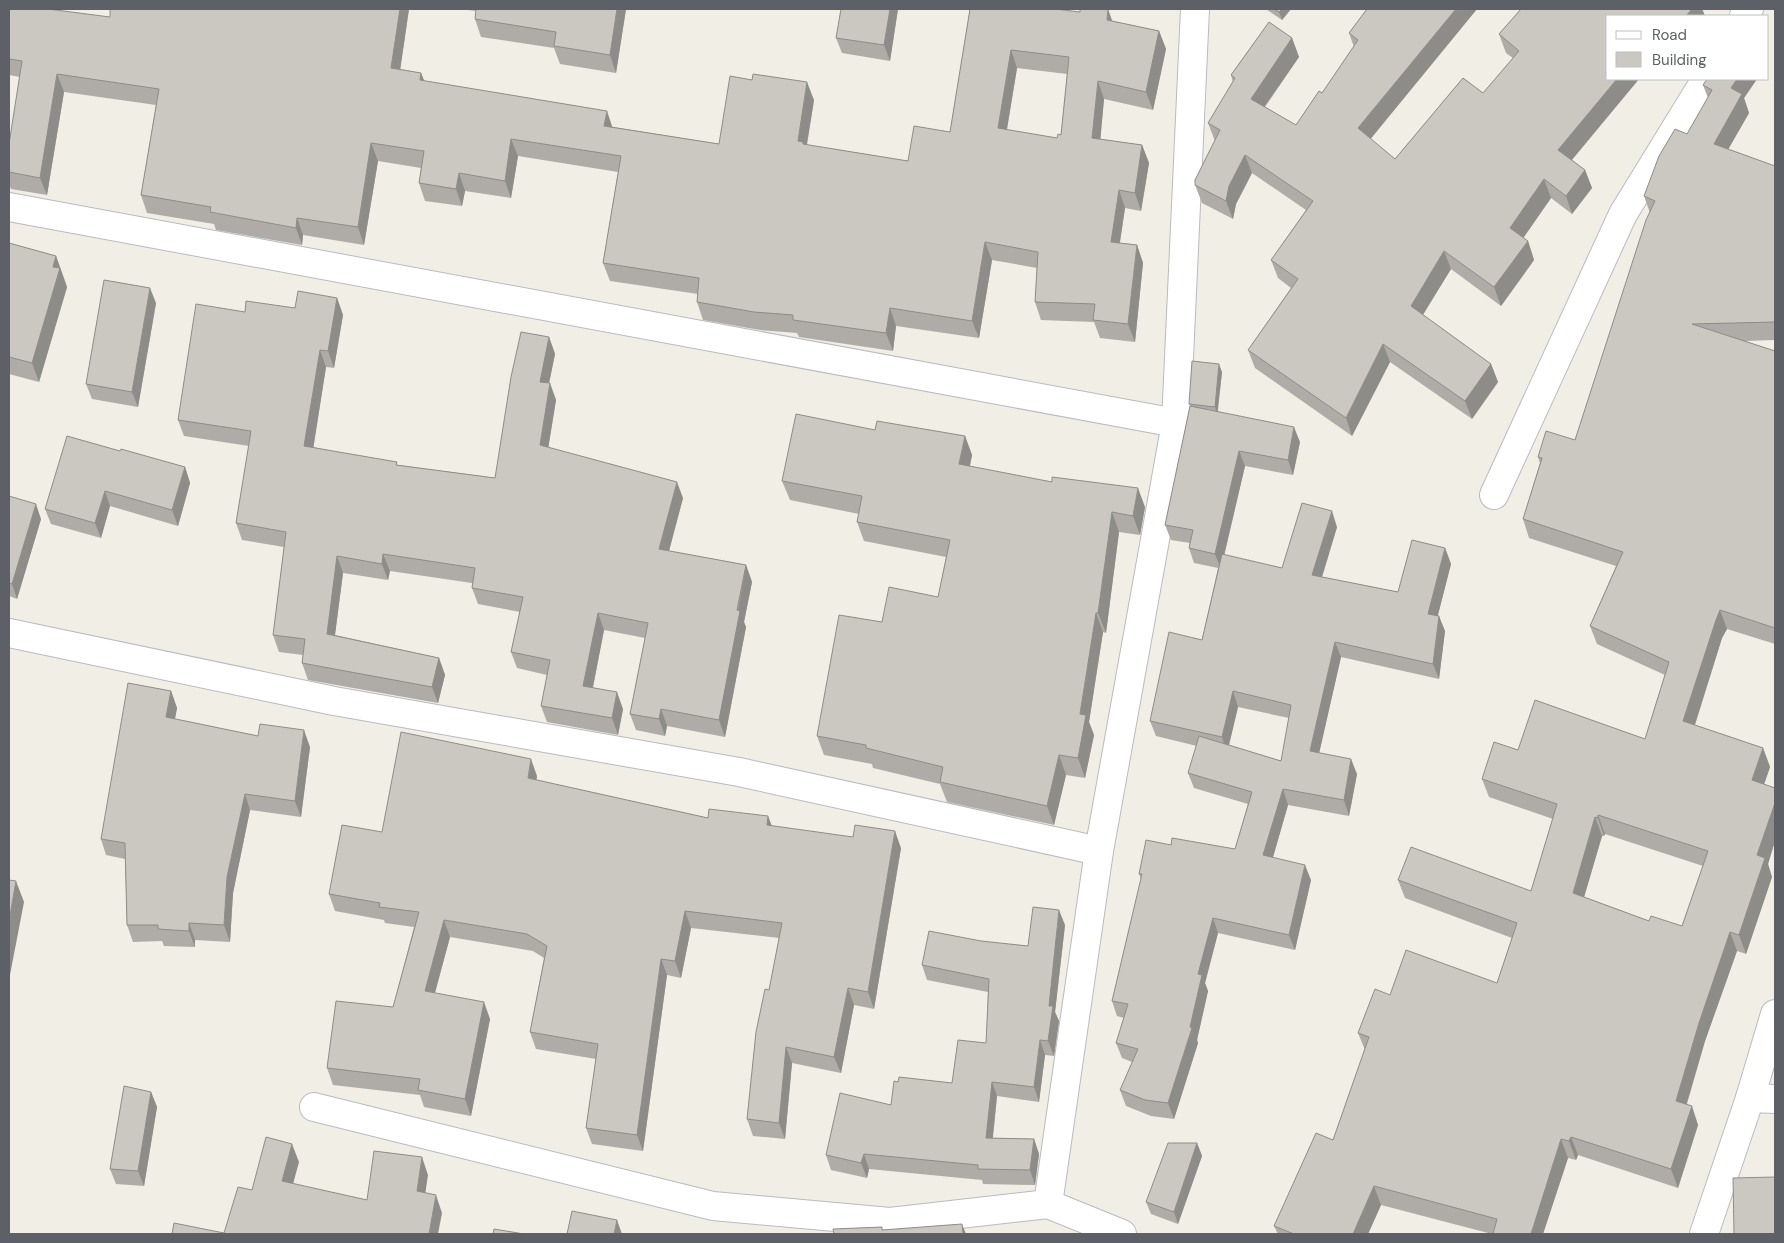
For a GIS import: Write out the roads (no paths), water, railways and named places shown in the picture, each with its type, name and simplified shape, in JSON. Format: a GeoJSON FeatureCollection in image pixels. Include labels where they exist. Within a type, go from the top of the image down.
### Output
{"type":"FeatureCollection","features":[{"type":"Feature","properties":{"kind":"street"},"geometry":{"type":"LineString","coordinates":[[1048,1204],[1099,851],[1176,424],[1195,9]]}},
{"type":"Feature","properties":{"kind":"street"},"geometry":{"type":"LineString","coordinates":[[1494,495],[1623,214],[1705,80]]}},
{"type":"Feature","properties":{"kind":"street"},"geometry":{"type":"LineString","coordinates":[[9,207],[1176,424]]}},
{"type":"Feature","properties":{"kind":"street"},"geometry":{"type":"LineString","coordinates":[[9,633],[334,701],[739,772],[1099,851]]}},
{"type":"Feature","properties":{"kind":"street"},"geometry":{"type":"LineString","coordinates":[[1704,1234],[1763,1098],[1775,1014]]}},
{"type":"Feature","properties":{"kind":"street"},"geometry":{"type":"LineString","coordinates":[[314,1107],[713,1206],[890,1222],[1048,1204],[1122,1234]]}}]}
